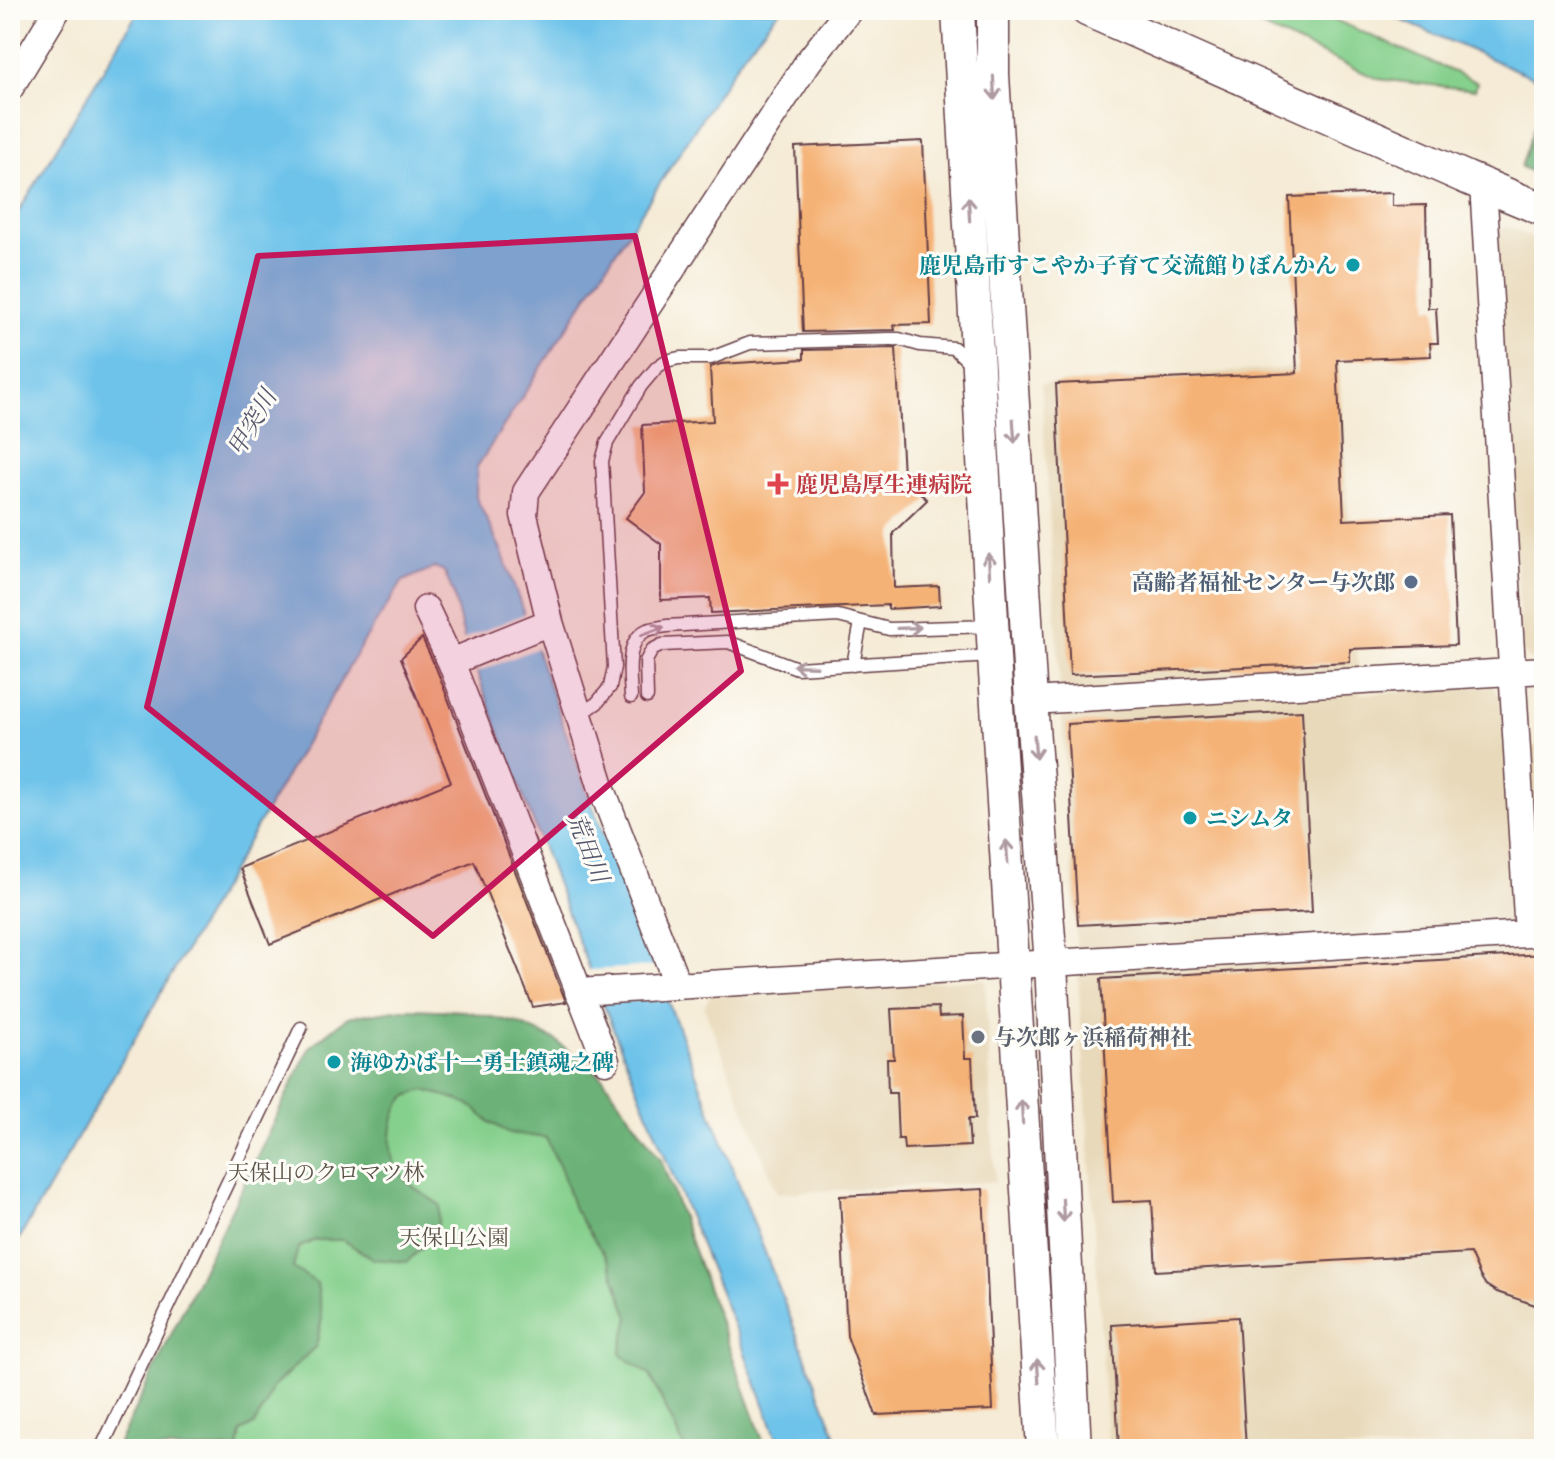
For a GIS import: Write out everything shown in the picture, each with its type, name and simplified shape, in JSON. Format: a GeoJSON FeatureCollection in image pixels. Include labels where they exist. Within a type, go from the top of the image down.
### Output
{"type":"FeatureCollection","features":[{"type":"Feature","properties":{"kind":"street"},"geometry":{"type":"LineString","coordinates":[[10,88],[57,10]]}},
{"type":"Feature","properties":{"kind":"street"},"geometry":{"type":"LineString","coordinates":[[672,986],[579,715],[544,624],[524,515],[526,492],[808,62],[849,10]]}},
{"type":"Feature","properties":{"kind":"street"},"geometry":{"type":"LineString","coordinates":[[958,10],[1043,1449]]}},
{"type":"Feature","properties":{"kind":"street"},"geometry":{"type":"LineString","coordinates":[[993,10],[993,75],[1031,701],[1051,964],[1075,1449]]}},
{"type":"Feature","properties":{"kind":"street"},"geometry":{"type":"LineString","coordinates":[[1087,10],[1544,210]]}},
{"type":"Feature","properties":{"kind":"street"},"geometry":{"type":"LineString","coordinates":[[586,992],[1536,934],[1513,673],[1483,184]]}},
{"type":"Feature","properties":{"kind":"street"},"geometry":{"type":"LineString","coordinates":[[978,371],[1011,371]]}},
{"type":"Feature","properties":{"kind":"street"},"geometry":{"type":"LineString","coordinates":[[426,609],[456,660],[586,992],[606,1061]]}},
{"type":"Feature","properties":{"kind":"street"},"geometry":{"type":"LineString","coordinates":[[456,660],[544,624]]}},
{"type":"Feature","properties":{"kind":"street"},"geometry":{"type":"LineString","coordinates":[[997,702],[1544,670]]}},
{"type":"Feature","properties":{"kind":"street"},"geometry":{"type":"LineString","coordinates":[[1033,1295],[1068,1293]]}},
{"type":"Feature","properties":{"kind":"lane"},"geometry":{"type":"LineString","coordinates":[[579,715],[597,703],[610,687],[614,667],[602,461],[607,443],[641,386],[657,367],[679,358],[711,358],[750,343],[899,339],[920,345],[954,348],[978,371]]}},
{"type":"Feature","properties":{"kind":"lane"},"geometry":{"type":"LineString","coordinates":[[631,697],[629,661],[634,645],[645,631],[667,626],[838,616],[889,629],[994,641]]}},
{"type":"Feature","properties":{"kind":"lane"},"geometry":{"type":"LineString","coordinates":[[853,665],[861,622]]}},
{"type":"Feature","properties":{"kind":"lane"},"geometry":{"type":"LineString","coordinates":[[647,697],[646,661],[652,650],[662,645],[728,642],[797,668],[853,665],[994,641]]}},
{"type":"Feature","properties":{"kind":"lane"},"geometry":{"type":"LineString","coordinates":[[101,1449],[301,1028]]}},
{"type":"Feature","properties":{"kind":"highlighted area"},"geometry":{"type":"Polygon","coordinates":[[[635,236],[741,671],[433,936],[147,707],[258,256],[635,236]]]}},
{"type":"Feature","properties":{"kind":"shaded area"},"geometry":{"type":"Polygon","coordinates":[[[1506,226],[1544,243],[1544,659],[1531,660],[1522,651],[1496,234],[1506,226]]]}},
{"type":"Feature","properties":{"kind":"shaded area"},"geometry":{"type":"Polygon","coordinates":[[[1339,365],[1360,694],[1491,686],[1500,696],[1504,748],[1544,746],[1544,1449],[1108,1449],[1041,384],[1339,365]]]}},
{"type":"Feature","properties":{"kind":"shaded area"},"geometry":{"type":"Polygon","coordinates":[[[985,979],[995,1182],[777,1193],[704,1007],[710,995],[985,979]]]}},
{"type":"Feature","properties":{"kind":"green space"},"geometry":{"type":"Polygon","coordinates":[[[1224,10],[1312,10],[1477,82],[1475,90],[1378,79],[1224,10]]]}},
{"type":"Feature","properties":{"kind":"green space"},"geometry":{"type":"Polygon","coordinates":[[[1539,112],[1544,114],[1544,177],[1521,167],[1539,112]]]}},
{"type":"Feature","properties":{"kind":"green space","name":"天保山公園"},"geometry":{"type":"Polygon","coordinates":[[[404,1009],[464,1011],[517,1023],[555,1040],[602,1077],[661,1160],[766,1449],[116,1449],[310,1047],[348,1017],[404,1009]]]}},
{"type":"Feature","properties":{"kind":"green space","name":"天保山のクロマツ林"},"geometry":{"type":"Polygon","coordinates":[[[404,1009],[464,1011],[517,1023],[555,1040],[602,1077],[661,1160],[766,1449],[685,1449],[650,1375],[620,1354],[629,1318],[609,1262],[574,1209],[562,1172],[546,1138],[510,1133],[489,1122],[475,1108],[424,1090],[406,1097],[401,1103],[393,1121],[391,1142],[397,1168],[416,1189],[440,1205],[437,1232],[407,1262],[373,1259],[343,1240],[315,1240],[298,1248],[293,1268],[317,1283],[322,1318],[316,1346],[272,1388],[254,1425],[241,1432],[238,1449],[116,1449],[310,1047],[348,1017],[404,1009]]]}},
{"type":"Feature","properties":{"kind":"water"},"geometry":{"type":"Polygon","coordinates":[[[139,10],[780,10],[744,53],[477,467],[476,497],[502,552],[584,784],[841,1449],[781,1449],[588,967],[464,638],[453,592],[444,571],[435,567],[403,581],[361,646],[10,1255],[10,226],[139,10]]]}},
{"type":"Feature","properties":{"kind":"water"},"geometry":{"type":"Polygon","coordinates":[[[1378,10],[1544,10],[1544,82],[1378,10]]]}},
{"type":"Feature","properties":{"kind":"pier"},"geometry":{"type":"Polygon","coordinates":[[[527,613],[540,647],[473,674],[461,640],[527,613]]]}},
{"type":"Feature","properties":{"kind":"pier"},"geometry":{"type":"Polygon","coordinates":[[[658,966],[671,999],[598,1003],[588,970],[658,966]]]}},
{"type":"Feature","properties":{"kind":"building"},"geometry":{"type":"Polygon","coordinates":[[[923,141],[931,324],[894,325],[895,330],[803,332],[795,147],[923,141]]]}},
{"type":"Feature","properties":{"kind":"building"},"geometry":{"type":"Polygon","coordinates":[[[1392,193],[1392,206],[1426,205],[1428,308],[1436,308],[1438,343],[1430,343],[1431,356],[1337,360],[1344,520],[1450,515],[1456,645],[1350,649],[1350,662],[1070,675],[1056,384],[1297,373],[1289,197],[1392,193]]]}},
{"type":"Feature","properties":{"kind":"building","name":"鹿児島厚生連病院"},"geometry":{"type":"Polygon","coordinates":[[[896,348],[903,475],[927,500],[893,533],[894,588],[939,586],[940,606],[888,609],[888,605],[711,613],[710,598],[661,600],[661,544],[626,518],[645,492],[642,425],[713,421],[710,367],[804,359],[804,350],[896,348]]]}},
{"type":"Feature","properties":{"kind":"building"},"geometry":{"type":"Polygon","coordinates":[[[422,638],[566,1002],[533,1007],[474,861],[270,944],[240,868],[451,782],[401,658],[422,638]]]}},
{"type":"Feature","properties":{"kind":"building","name":"ニシムタ"},"geometry":{"type":"Polygon","coordinates":[[[1302,711],[1312,912],[1078,925],[1067,724],[1302,711]]]}},
{"type":"Feature","properties":{"kind":"building"},"geometry":{"type":"Polygon","coordinates":[[[1544,954],[1544,1308],[1497,1292],[1486,1285],[1470,1253],[1156,1271],[1152,1200],[1113,1202],[1101,979],[1544,954]]]}},
{"type":"Feature","properties":{"kind":"building"},"geometry":{"type":"Polygon","coordinates":[[[938,1007],[939,1017],[963,1016],[965,1058],[972,1058],[975,1119],[968,1119],[970,1146],[904,1149],[903,1139],[898,1139],[896,1093],[888,1093],[887,1059],[894,1059],[891,1009],[938,1007]]]}},
{"type":"Feature","properties":{"kind":"building"},"geometry":{"type":"Polygon","coordinates":[[[983,1189],[993,1410],[876,1415],[847,1336],[840,1196],[983,1189]]]}},
{"type":"Feature","properties":{"kind":"building"},"geometry":{"type":"Polygon","coordinates":[[[1238,1317],[1246,1449],[1119,1449],[1112,1325],[1238,1317]]]}},
{"type":"Feature","properties":{"kind":"place","name":"鹿児島市すこやか子育て交流館りぼんかん"},"geometry":{"type":"Point","coordinates":[1353,265]}},
{"type":"Feature","properties":{"kind":"place","name":"鹿児島厚生連病院"},"geometry":{"type":"Point","coordinates":[778,484]}},
{"type":"Feature","properties":{"kind":"place","name":"高齢者福祉センター与次郎"},"geometry":{"type":"Point","coordinates":[1411,582]}},
{"type":"Feature","properties":{"kind":"place","name":"ニシムタ"},"geometry":{"type":"Point","coordinates":[1190,818]}},
{"type":"Feature","properties":{"kind":"place","name":"与次郎ヶ浜稲荷神社"},"geometry":{"type":"Point","coordinates":[978,1037]}},
{"type":"Feature","properties":{"kind":"place","name":"海ゆかば十一勇士鎮魂之碑"},"geometry":{"type":"Point","coordinates":[334,1062]}},
{"type":"Feature","properties":{"kind":"water label","name":"甲突川"},"geometry":{"type":"Point","coordinates":[252,423]}},
{"type":"Feature","properties":{"kind":"water label","name":"荒田川"},"geometry":{"type":"Point","coordinates":[588,848]}}]}
